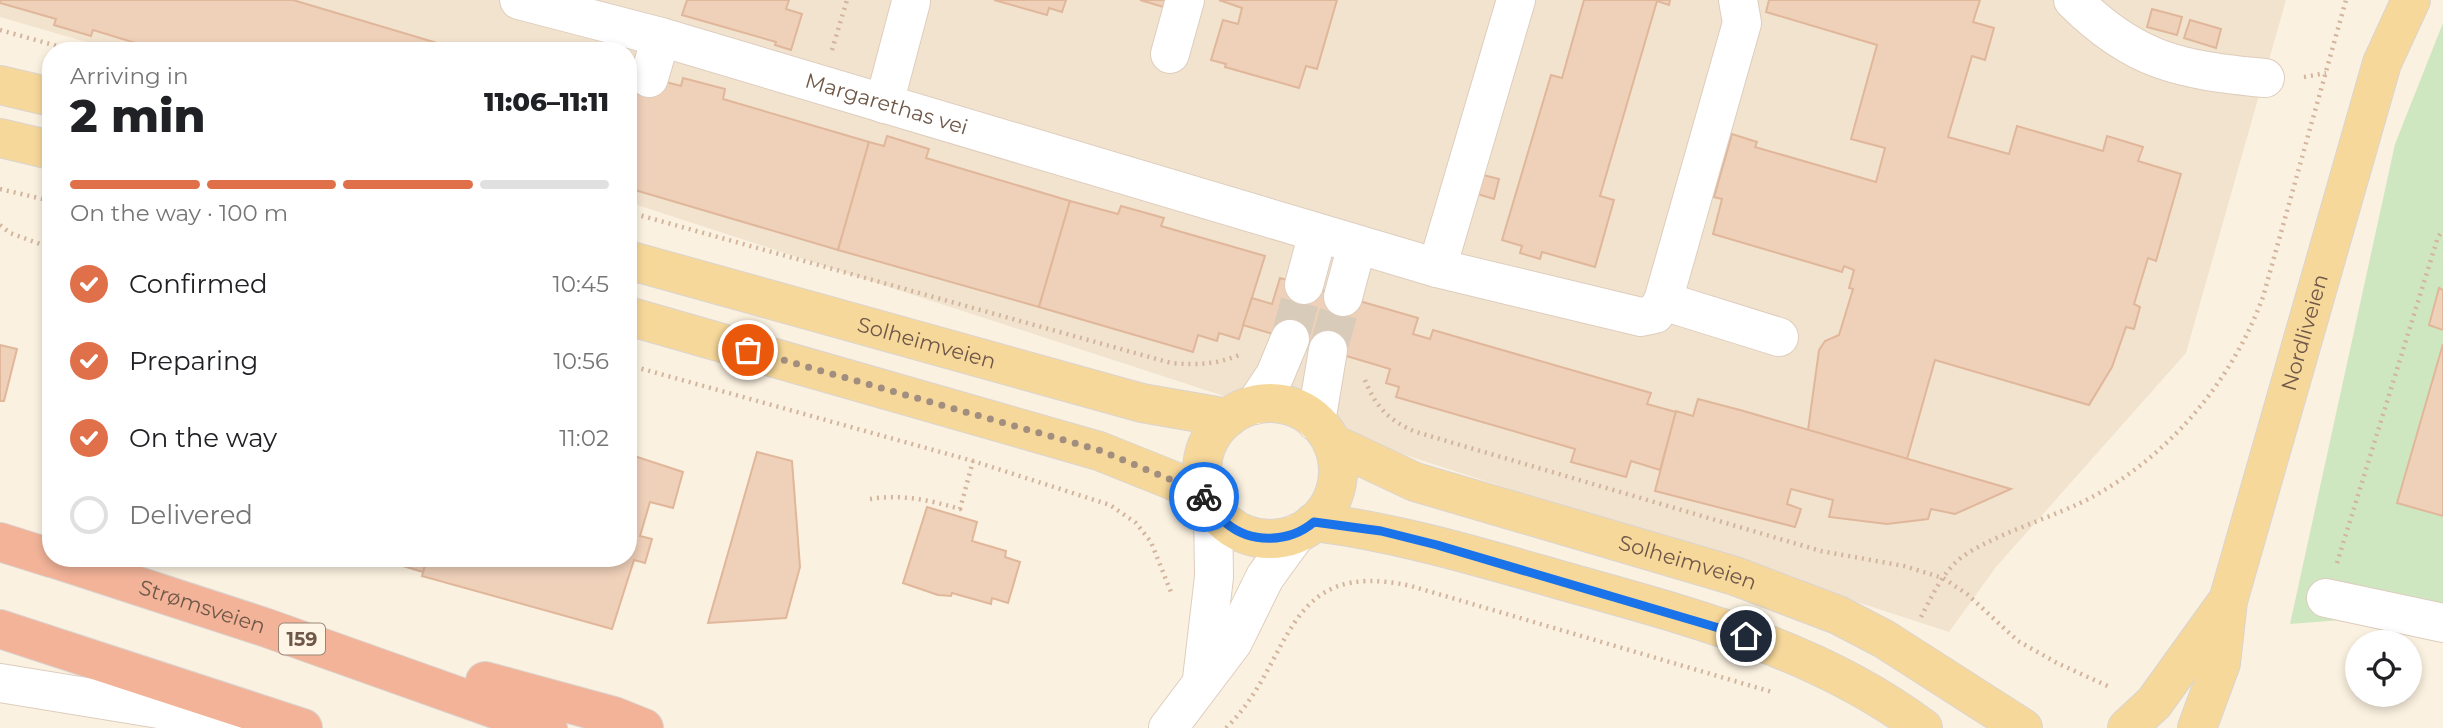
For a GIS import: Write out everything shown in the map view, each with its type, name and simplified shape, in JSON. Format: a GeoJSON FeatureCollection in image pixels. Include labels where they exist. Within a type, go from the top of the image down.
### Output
{"type":"FeatureCollection","features":[{"type":"Feature","properties":{"kind":"highway","name":"Strømsveien"},"geometry":{"type":"LineString","coordinates":[[0,542],[42,555]]}},
{"type":"Feature","properties":{"kind":"highway","name":"Strømsveien"},"geometry":{"type":"LineString","coordinates":[[79,567],[347,655],[548,728]]}},
{"type":"Feature","properties":{"kind":"highway"},"geometry":{"type":"LineString","coordinates":[[155,592],[614,716],[644,728]]}},
{"type":"Feature","properties":{"kind":"highway"},"geometry":{"type":"LineString","coordinates":[[0,629],[303,728]]}},
{"type":"Feature","properties":{"kind":"main road","name":"Nordliveien"},"geometry":{"type":"LineString","coordinates":[[2197,728],[2221,663],[2228,601],[2382,64],[2392,0]]}},
{"type":"Feature","properties":{"kind":"main road","name":"Nordliveien"},"geometry":{"type":"LineString","coordinates":[[2382,64],[2411,0]]}},
{"type":"Feature","properties":{"kind":"main road"},"geometry":{"type":"LineString","coordinates":[[0,85],[42,95]]}},
{"type":"Feature","properties":{"kind":"main road"},"geometry":{"type":"LineString","coordinates":[[0,138],[42,148]]}},
{"type":"Feature","properties":{"kind":"main road","name":"Solheimveien"},"geometry":{"type":"LineString","coordinates":[[637,263],[1142,403],[1242,411]]}},
{"type":"Feature","properties":{"kind":"main road"},"geometry":{"type":"LineString","coordinates":[[637,319],[1099,450],[1174,481],[1211,504]]}},
{"type":"Feature","properties":{"kind":"main road"},"geometry":{"type":"LineString","coordinates":[[1306,528],[1334,495],[1337,469],[1324,433],[1288,406],[1242,411],[1215,430],[1206,447],[1203,482],[1211,504],[1226,523],[1242,533],[1279,539],[1306,528],[1381,531],[1437,545],[1765,642],[1827,668],[1889,702],[1923,728]]}},
{"type":"Feature","properties":{"kind":"main road","name":"Solheimveien"},"geometry":{"type":"LineString","coordinates":[[1324,433],[1427,486],[1735,576],[1816,606],[1884,639],[2023,728]]}},
{"type":"Feature","properties":{"kind":"main road","name":"Nordliveien"},"geometry":{"type":"LineString","coordinates":[[2127,728],[2154,703],[2228,601]]}},
{"type":"Feature","properties":{"kind":"street","name":"Margarethas vei"},"geometry":{"type":"LineString","coordinates":[[519,0],[650,34],[1437,268],[1641,317],[1655,314],[1663,301]]}},
{"type":"Feature","properties":{"kind":"street"},"geometry":{"type":"LineString","coordinates":[[1170,54],[1185,0]]}},
{"type":"Feature","properties":{"kind":"street"},"geometry":{"type":"LineString","coordinates":[[1437,268],[1516,0]]}},
{"type":"Feature","properties":{"kind":"street"},"geometry":{"type":"LineString","coordinates":[[1738,0],[1742,23],[1663,301],[1779,337]]}},
{"type":"Feature","properties":{"kind":"street"},"geometry":{"type":"LineString","coordinates":[[2073,0],[2098,26],[2131,48],[2173,64],[2217,73],[2265,78]]}},
{"type":"Feature","properties":{"kind":"street"},"geometry":{"type":"LineString","coordinates":[[884,104],[911,2]]}},
{"type":"Feature","properties":{"kind":"street"},"geometry":{"type":"LineString","coordinates":[[649,78],[650,34]]}},
{"type":"Feature","properties":{"kind":"street"},"geometry":{"type":"LineString","coordinates":[[1304,285],[1318,233]]}},
{"type":"Feature","properties":{"kind":"street"},"geometry":{"type":"LineString","coordinates":[[1343,297],[1357,245]]}},
{"type":"Feature","properties":{"kind":"street"},"geometry":{"type":"LineString","coordinates":[[1242,411],[1275,375],[1290,339]]}},
{"type":"Feature","properties":{"kind":"street"},"geometry":{"type":"LineString","coordinates":[[1324,433],[1328,350]]}},
{"type":"Feature","properties":{"kind":"street"},"geometry":{"type":"LineString","coordinates":[[1202,680],[1214,577],[1211,504]]}},
{"type":"Feature","properties":{"kind":"street"},"geometry":{"type":"LineString","coordinates":[[1168,728],[1233,642],[1265,577],[1306,528]]}},
{"type":"Feature","properties":{"kind":"street"},"geometry":{"type":"LineString","coordinates":[[2326,598],[2443,623]]}},
{"type":"Feature","properties":{"kind":"street"},"geometry":{"type":"LineString","coordinates":[[0,684],[275,728]]}},
{"type":"Feature","properties":{"kind":"path"},"geometry":{"type":"LineString","coordinates":[[822,85],[847,0]]}},
{"type":"Feature","properties":{"kind":"path"},"geometry":{"type":"LineString","coordinates":[[1916,626],[1943,578],[1967,553],[2065,511],[2134,470],[2192,417],[2232,364],[2250,332],[2263,298],[2346,0]]}},
{"type":"Feature","properties":{"kind":"path"},"geometry":{"type":"LineString","coordinates":[[0,30],[43,42]]}},
{"type":"Feature","properties":{"kind":"path"},"geometry":{"type":"LineString","coordinates":[[0,189],[42,199]]}},
{"type":"Feature","properties":{"kind":"path"},"geometry":{"type":"LineString","coordinates":[[637,215],[1171,363],[1199,365],[1221,362],[1244,353]]}},
{"type":"Feature","properties":{"kind":"path"},"geometry":{"type":"LineString","coordinates":[[0,225],[10,233],[42,245]]}},
{"type":"Feature","properties":{"kind":"path"},"geometry":{"type":"LineString","coordinates":[[2326,598],[2438,237],[2443,230]]}},
{"type":"Feature","properties":{"kind":"path"},"geometry":{"type":"LineString","coordinates":[[637,368],[973,461],[1110,505],[1136,523],[1151,542],[1169,589],[1179,600]]}},
{"type":"Feature","properties":{"kind":"path"},"geometry":{"type":"LineString","coordinates":[[1361,369],[1381,411],[1399,425],[1821,551],[1904,566],[1943,578],[1967,594],[2018,641],[2057,663],[2118,690]]}},
{"type":"Feature","properties":{"kind":"path"},"geometry":{"type":"LineString","coordinates":[[870,499],[890,496],[929,500],[960,509],[973,461]]}},
{"type":"Feature","properties":{"kind":"path"},"geometry":{"type":"LineString","coordinates":[[1226,728],[1260,685],[1303,609],[1318,596],[1341,584],[1361,580],[1411,586],[1781,695]]}},
{"type":"Feature","properties":{"kind":"shaded area"},"geometry":{"type":"Polygon","coordinates":[[[0,0],[2286,0],[2186,353],[1996,567],[1949,632],[637,205],[637,42],[86,42],[0,17],[0,0]]]}},
{"type":"Feature","properties":{"kind":"green space"},"geometry":{"type":"Polygon","coordinates":[[[2443,23],[2443,612],[2290,624],[2395,144],[2443,23]]]}},
{"type":"Feature","properties":{"kind":"building"},"geometry":{"type":"Polygon","coordinates":[[[0,0],[293,0],[434,42],[132,42],[93,30],[91,36],[54,25],[56,19],[0,3],[0,0]]]}},
{"type":"Feature","properties":{"kind":"building"},"geometry":{"type":"Polygon","coordinates":[[[687,0],[789,0],[786,9],[802,14],[791,50],[775,45],[776,42],[682,15],[687,0]]]}},
{"type":"Feature","properties":{"kind":"building"},"geometry":{"type":"Polygon","coordinates":[[[994,0],[1066,0],[1062,12],[1049,8],[1047,15],[994,0]]]}},
{"type":"Feature","properties":{"kind":"building"},"geometry":{"type":"Polygon","coordinates":[[[1140,0],[1172,0],[1170,9],[1140,0]]]}},
{"type":"Feature","properties":{"kind":"building"},"geometry":{"type":"Polygon","coordinates":[[[1219,0],[1337,0],[1317,69],[1306,66],[1299,88],[1225,67],[1226,64],[1211,60],[1223,20],[1238,24],[1242,8],[1219,0]]]}},
{"type":"Feature","properties":{"kind":"building"},"geometry":{"type":"Polygon","coordinates":[[[1584,0],[1670,0],[1669,5],[1657,1],[1600,196],[1614,200],[1595,267],[1542,252],[1540,259],[1520,253],[1522,246],[1502,240],[1551,75],[1562,78],[1584,0]]]}},
{"type":"Feature","properties":{"kind":"building"},"geometry":{"type":"Polygon","coordinates":[[[1769,0],[1980,0],[1973,22],[1994,28],[1985,60],[1972,56],[1948,137],[2009,154],[2017,126],[2103,151],[2107,136],[2143,147],[2138,161],[2181,174],[2156,261],[2148,258],[2134,304],[2140,307],[2134,329],[2126,327],[2112,367],[2089,405],[1935,360],[1907,459],[1808,430],[1819,350],[1825,341],[1839,335],[1853,289],[1849,288],[1854,270],[1844,266],[1842,272],[1713,234],[1722,199],[1714,197],[1732,134],[1757,142],[1755,147],[1876,182],[1885,148],[1851,139],[1877,45],[1766,12],[1769,0]]]}},
{"type":"Feature","properties":{"kind":"building"},"geometry":{"type":"Polygon","coordinates":[[[2152,9],[2182,17],[2177,35],[2147,27],[2152,9]]]}},
{"type":"Feature","properties":{"kind":"building"},"geometry":{"type":"Polygon","coordinates":[[[2190,20],[2221,29],[2216,48],[2184,38],[2190,20]]]}},
{"type":"Feature","properties":{"kind":"building"},"geometry":{"type":"Polygon","coordinates":[[[637,74],[681,86],[683,78],[725,89],[723,99],[869,142],[838,250],[637,191],[637,74]]]}},
{"type":"Feature","properties":{"kind":"building"},"geometry":{"type":"Polygon","coordinates":[[[887,136],[929,149],[926,158],[1070,201],[1039,307],[838,250],[869,142],[884,146],[887,136]]]}},
{"type":"Feature","properties":{"kind":"building"},"geometry":{"type":"Polygon","coordinates":[[[1479,174],[1499,179],[1494,199],[1474,193],[1479,174]]]}},
{"type":"Feature","properties":{"kind":"building"},"geometry":{"type":"Polygon","coordinates":[[[1070,201],[1118,214],[1121,206],[1164,218],[1161,226],[1265,256],[1239,339],[1219,333],[1217,341],[1198,335],[1193,352],[1039,307],[1070,201]]]}},
{"type":"Feature","properties":{"kind":"building"},"geometry":{"type":"Polygon","coordinates":[[[1280,278],[1418,318],[1413,334],[1430,339],[1433,330],[1651,393],[1647,404],[1676,412],[1660,470],[1631,461],[1626,477],[1571,462],[1575,449],[1396,397],[1399,387],[1386,383],[1390,369],[1243,325],[1252,298],[1272,304],[1280,278]]]}},
{"type":"Feature","properties":{"kind":"building"},"geometry":{"type":"Polygon","coordinates":[[[2439,288],[2443,290],[2443,330],[2429,325],[2439,288]]]}},
{"type":"Feature","properties":{"kind":"building"},"geometry":{"type":"Polygon","coordinates":[[[2443,344],[2443,516],[2397,503],[2443,344]]]}},
{"type":"Feature","properties":{"kind":"building"},"geometry":{"type":"Polygon","coordinates":[[[0,345],[17,349],[4,401],[0,401],[0,345]]]}},
{"type":"Feature","properties":{"kind":"building"},"geometry":{"type":"Polygon","coordinates":[[[1698,399],[2011,489],[1955,514],[1931,509],[1928,519],[1887,524],[1829,517],[1833,500],[1791,489],[1787,504],[1801,509],[1795,527],[1655,491],[1676,411],[1693,416],[1698,399]]]}},
{"type":"Feature","properties":{"kind":"building"},"geometry":{"type":"Polygon","coordinates":[[[757,452],[792,461],[800,567],[786,618],[708,623],[757,452]]]}},
{"type":"Feature","properties":{"kind":"building"},"geometry":{"type":"Polygon","coordinates":[[[637,457],[683,472],[673,508],[650,502],[640,536],[652,539],[645,563],[637,561],[637,457]]]}},
{"type":"Feature","properties":{"kind":"building"},"geometry":{"type":"Polygon","coordinates":[[[927,507],[977,522],[972,541],[1006,551],[1005,557],[1020,562],[1008,603],[992,598],[991,604],[952,593],[951,596],[938,595],[903,583],[927,507]]]}},
{"type":"Feature","properties":{"kind":"building"},"geometry":{"type":"Polygon","coordinates":[[[406,567],[424,567],[423,572],[406,567]]]}},
{"type":"Feature","properties":{"kind":"building"},"geometry":{"type":"Polygon","coordinates":[[[424,567],[632,567],[612,629],[422,576],[424,567]]]}},
{"type":"Feature","properties":{"kind":"tunnel"},"geometry":{"type":"LineString","coordinates":[[1290,339],[1304,285]]}},
{"type":"Feature","properties":{"kind":"tunnel"},"geometry":{"type":"LineString","coordinates":[[1328,350],[1343,297]]}},
{"type":"Feature","properties":{"kind":"way so far"},"geometry":{"type":"LineString","coordinates":[[748,350],[1099,450],[1174,481],[1204,497]]}},
{"type":"Feature","properties":{"kind":"route"},"geometry":{"type":"LineString","coordinates":[[1204,497],[1226,523],[1242,533],[1260,538],[1279,539],[1306,529],[1314,522],[1381,531],[1630,600],[1746,636]]}}]}
